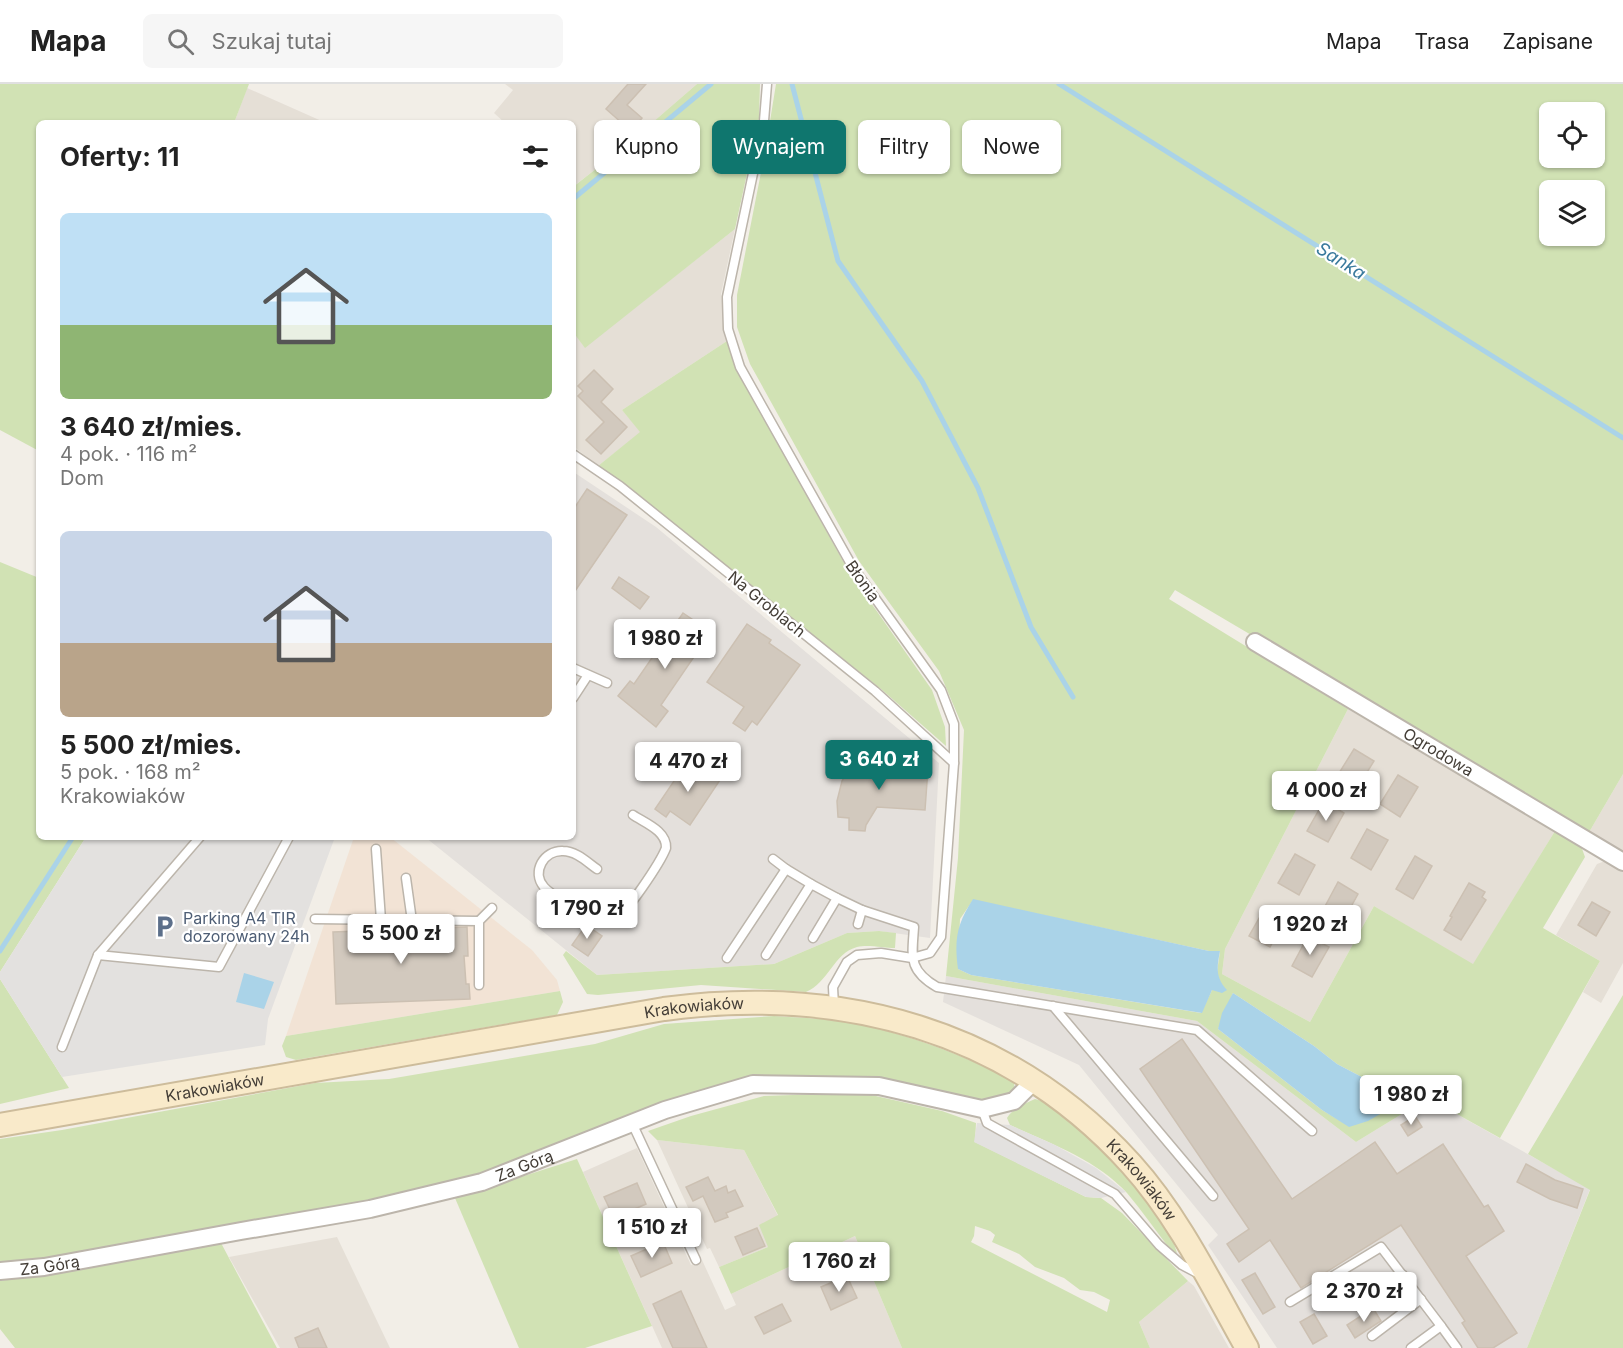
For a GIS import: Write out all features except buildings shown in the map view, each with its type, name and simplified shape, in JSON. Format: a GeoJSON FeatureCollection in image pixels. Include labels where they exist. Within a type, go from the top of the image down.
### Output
{"type":"FeatureCollection","features":[{"type":"Feature","properties":{"kind":"main road","name":"Krakowiaków"},"geometry":{"type":"LineString","coordinates":[[0,1125],[664,1009],[727,1002],[788,1003],[834,1007],[874,1015],[942,1034],[978,1050],[1034,1081],[1068,1104],[1132,1164],[1167,1210],[1247,1348]]}},
{"type":"Feature","properties":{"kind":"street","name":"Ogrodowa"},"geometry":{"type":"LineString","coordinates":[[1255,642],[1623,862]]}},
{"type":"Feature","properties":{"kind":"street","name":"Za Górą"},"geometry":{"type":"LineString","coordinates":[[0,1271],[44,1267],[370,1209],[482,1182],[665,1110],[753,1084],[879,1086],[982,1109],[1014,1101],[1034,1081]]}},
{"type":"Feature","properties":{"kind":"lane","name":"Błonia"},"geometry":{"type":"LineString","coordinates":[[767,84],[764,121],[727,297],[728,329],[740,367],[852,566],[941,690],[954,724],[954,763],[940,937],[930,953],[912,958]]}},
{"type":"Feature","properties":{"kind":"lane","name":"Na Groblach"},"geometry":{"type":"LineString","coordinates":[[576,456],[620,486],[875,691],[954,763]]}},
{"type":"Feature","properties":{"kind":"lane"},"geometry":{"type":"LineString","coordinates":[[576,669],[607,683]]}},
{"type":"Feature","properties":{"kind":"lane"},"geometry":{"type":"LineString","coordinates":[[576,693],[588,675]]}},
{"type":"Feature","properties":{"kind":"lane"},"geometry":{"type":"LineString","coordinates":[[597,869],[580,857],[563,851],[547,856],[539,869],[539,878],[542,885],[606,920],[614,920],[626,912],[667,843],[662,834],[633,815]]}},
{"type":"Feature","properties":{"kind":"lane"},"geometry":{"type":"LineString","coordinates":[[62,1047],[98,955],[197,840]]}},
{"type":"Feature","properties":{"kind":"lane"},"geometry":{"type":"LineString","coordinates":[[98,955],[219,967],[287,840]]}},
{"type":"Feature","properties":{"kind":"lane"},"geometry":{"type":"LineString","coordinates":[[376,849],[381,920]]}},
{"type":"Feature","properties":{"kind":"lane"},"geometry":{"type":"LineString","coordinates":[[773,860],[811,884],[862,910],[914,927],[912,958],[914,968],[920,976],[937,987],[1197,1030],[1312,1131]]}},
{"type":"Feature","properties":{"kind":"lane"},"geometry":{"type":"LineString","coordinates":[[727,958],[786,869]]}},
{"type":"Feature","properties":{"kind":"lane"},"geometry":{"type":"LineString","coordinates":[[406,878],[412,921]]}},
{"type":"Feature","properties":{"kind":"lane"},"geometry":{"type":"LineString","coordinates":[[766,955],[811,884]]}},
{"type":"Feature","properties":{"kind":"lane"},"geometry":{"type":"LineString","coordinates":[[813,938],[837,898]]}},
{"type":"Feature","properties":{"kind":"lane"},"geometry":{"type":"LineString","coordinates":[[478,985],[479,921],[492,908]]}},
{"type":"Feature","properties":{"kind":"lane"},"geometry":{"type":"LineString","coordinates":[[858,924],[862,910]]}},
{"type":"Feature","properties":{"kind":"lane"},"geometry":{"type":"LineString","coordinates":[[315,919],[479,921]]}},
{"type":"Feature","properties":{"kind":"lane"},"geometry":{"type":"LineString","coordinates":[[834,1007],[833,987],[847,962],[857,955],[881,953],[912,958]]}},
{"type":"Feature","properties":{"kind":"lane"},"geometry":{"type":"LineString","coordinates":[[1053,1006],[1214,1196]]}},
{"type":"Feature","properties":{"kind":"lane"},"geometry":{"type":"LineString","coordinates":[[982,1109],[987,1124],[1115,1194],[1160,1245],[1182,1265],[1207,1278]]}},
{"type":"Feature","properties":{"kind":"lane"},"geometry":{"type":"LineString","coordinates":[[632,1123],[696,1260]]}},
{"type":"Feature","properties":{"kind":"lane"},"geometry":{"type":"LineString","coordinates":[[1290,1302],[1381,1247],[1457,1348]]}},
{"type":"Feature","properties":{"kind":"lane"},"geometry":{"type":"LineString","coordinates":[[1365,1296],[1402,1275]]}},
{"type":"Feature","properties":{"kind":"lane"},"geometry":{"type":"LineString","coordinates":[[1372,1336],[1421,1299]]}},
{"type":"Feature","properties":{"kind":"lane"},"geometry":{"type":"LineString","coordinates":[[1410,1348],[1441,1326]]}},
{"type":"Feature","properties":{"kind":"shaded area"},"geometry":{"type":"Polygon","coordinates":[[[505,84],[697,84],[656,120],[594,120],[594,170],[576,184],[576,120],[502,120],[494,113],[513,90],[505,84]]]}},
{"type":"Feature","properties":{"kind":"shaded area"},"geometry":{"type":"Polygon","coordinates":[[[247,88],[319,120],[235,120],[247,88]]]}},
{"type":"Feature","properties":{"kind":"shaded area"},"geometry":{"type":"Polygon","coordinates":[[[735,229],[721,294],[727,341],[622,410],[641,432],[598,466],[576,448],[576,336],[585,347],[735,229]]]}},
{"type":"Feature","properties":{"kind":"shaded area"},"geometry":{"type":"Polygon","coordinates":[[[576,474],[656,527],[939,763],[930,938],[879,931],[847,933],[774,964],[597,975],[429,840],[576,840],[576,474]]]}},
{"type":"Feature","properties":{"kind":"shaded area"},"geometry":{"type":"Polygon","coordinates":[[[1348,709],[1555,831],[1473,965],[1374,906],[1310,1022],[1222,974],[1225,949],[1348,709]]]}},
{"type":"Feature","properties":{"kind":"shaded area"},"geometry":{"type":"Polygon","coordinates":[[[1623,774],[1623,855],[1588,834],[1623,774]]]}},
{"type":"Feature","properties":{"kind":"shaded area","name":"Parking A4 TIR dozorowany 24h"},"geometry":{"type":"Polygon","coordinates":[[[84,840],[334,840],[268,1019],[265,1045],[62,1077],[0,979],[0,972],[84,840]]]}},
{"type":"Feature","properties":{"kind":"shaded area"},"geometry":{"type":"Polygon","coordinates":[[[353,840],[394,840],[532,950],[557,980],[560,991],[286,1036],[353,840]]]}},
{"type":"Feature","properties":{"kind":"shaded area"},"geometry":{"type":"Polygon","coordinates":[[[1608,860],[1623,869],[1623,963],[1601,1003],[1583,992],[1600,961],[1556,935],[1597,864],[1608,860]]]}},
{"type":"Feature","properties":{"kind":"shaded area"},"geometry":{"type":"Polygon","coordinates":[[[946,976],[1197,1021],[1356,1142],[1428,1098],[1590,1189],[1527,1348],[1277,1348],[1208,1245],[1218,1235],[1079,1065],[943,1002],[946,976]]]}},
{"type":"Feature","properties":{"kind":"shaded area"},"geometry":{"type":"Polygon","coordinates":[[[977,1123],[1010,1125],[1055,1145],[1096,1168],[1126,1192],[1101,1198],[1086,1197],[974,1142],[977,1123]]]}},
{"type":"Feature","properties":{"kind":"shaded area"},"geometry":{"type":"Polygon","coordinates":[[[657,1140],[744,1150],[778,1216],[768,1247],[719,1267],[710,1248],[707,1249],[657,1140]]]}},
{"type":"Feature","properties":{"kind":"shaded area"},"geometry":{"type":"Polygon","coordinates":[[[637,1148],[691,1265],[702,1260],[725,1310],[736,1305],[731,1294],[855,1236],[902,1348],[662,1348],[583,1172],[637,1148]]]}},
{"type":"Feature","properties":{"kind":"shaded area"},"geometry":{"type":"Polygon","coordinates":[[[337,1237],[390,1348],[280,1348],[229,1257],[337,1237]]]}},
{"type":"Feature","properties":{"kind":"shaded area"},"geometry":{"type":"Polygon","coordinates":[[[1188,1281],[1194,1286],[1229,1348],[1150,1348],[1139,1322],[1188,1281]]]}},
{"type":"Feature","properties":{"kind":"green space"},"geometry":{"type":"Polygon","coordinates":[[[0,84],[249,84],[235,120],[36,120],[36,449],[0,430],[0,84]]]}},
{"type":"Feature","properties":{"kind":"green space"},"geometry":{"type":"Polygon","coordinates":[[[697,84],[760,84],[759,120],[712,120],[712,174],[747,174],[735,229],[585,348],[576,336],[576,185],[594,170],[594,174],[700,174],[700,120],[655,120],[697,84]]]}},
{"type":"Feature","properties":{"kind":"green space"},"geometry":{"type":"Polygon","coordinates":[[[776,84],[1623,84],[1623,774],[1588,834],[1175,590],[1169,599],[1348,709],[1225,949],[1222,974],[1310,1022],[1374,906],[1473,964],[1555,831],[1581,846],[1585,857],[1543,928],[1600,961],[1500,1138],[1428,1098],[1356,1142],[1197,1021],[946,976],[958,858],[964,730],[939,671],[859,561],[750,364],[737,327],[737,295],[761,174],[846,174],[846,120],[770,120],[776,84]],[[973,900],[960,919],[958,969],[971,975],[1201,1013],[1212,990],[1220,983],[1217,972],[1220,951],[1209,951],[973,900]],[[1233,993],[1218,1029],[1322,1110],[1349,1126],[1401,1101],[1377,1085],[1337,1064],[1314,1046],[1233,993]]]}},
{"type":"Feature","properties":{"kind":"green space"},"geometry":{"type":"Polygon","coordinates":[[[727,341],[749,392],[848,570],[932,690],[945,727],[946,746],[881,689],[620,481],[598,466],[640,432],[622,410],[727,341]]]}},
{"type":"Feature","properties":{"kind":"green space"},"geometry":{"type":"Polygon","coordinates":[[[0,562],[36,577],[36,840],[84,840],[0,972],[0,562]]]}},
{"type":"Feature","properties":{"kind":"green space"},"geometry":{"type":"Polygon","coordinates":[[[879,931],[896,933],[895,948],[866,946],[849,950],[814,988],[806,992],[701,985],[598,995],[587,994],[563,955],[566,951],[597,975],[774,964],[847,933],[879,931]]]}},
{"type":"Feature","properties":{"kind":"green space"},"geometry":{"type":"Polygon","coordinates":[[[0,979],[62,1077],[69,1088],[0,1104],[0,979]]]}},
{"type":"Feature","properties":{"kind":"green space"},"geometry":{"type":"Polygon","coordinates":[[[560,991],[563,1002],[557,1015],[296,1060],[286,1057],[282,1046],[286,1036],[560,991]]]}},
{"type":"Feature","properties":{"kind":"green space"},"geometry":{"type":"Polygon","coordinates":[[[1623,995],[1623,1348],[1527,1348],[1590,1190],[1528,1154],[1623,995]]]}},
{"type":"Feature","properties":{"kind":"green space"},"geometry":{"type":"Polygon","coordinates":[[[774,1016],[843,1021],[915,1040],[956,1054],[995,1072],[1014,1082],[1015,1092],[988,1104],[819,1077],[626,1117],[470,1177],[370,1204],[35,1261],[0,1264],[0,1139],[62,1130],[315,1083],[389,1079],[595,1044],[664,1024],[774,1016]]]}},
{"type":"Feature","properties":{"kind":"green space"},"geometry":{"type":"Polygon","coordinates":[[[867,1094],[942,1111],[976,1123],[975,1142],[1086,1197],[1101,1198],[1122,1213],[1188,1281],[1139,1322],[1150,1348],[902,1348],[855,1236],[731,1294],[719,1267],[768,1247],[759,1225],[778,1215],[744,1150],[657,1140],[648,1131],[691,1116],[764,1096],[867,1094]],[[975,1226],[971,1242],[1107,1312],[1110,1300],[1094,1292],[1080,1290],[1064,1278],[1035,1267],[1019,1254],[992,1242],[995,1235],[975,1226]]]}},
{"type":"Feature","properties":{"kind":"green space"},"geometry":{"type":"Polygon","coordinates":[[[1035,1099],[1051,1106],[1071,1121],[1117,1165],[1157,1215],[1171,1236],[1177,1253],[1170,1249],[1127,1193],[1102,1171],[1072,1153],[1010,1125],[1007,1118],[1012,1112],[1035,1099]]]}},
{"type":"Feature","properties":{"kind":"green space"},"geometry":{"type":"Polygon","coordinates":[[[577,1159],[652,1326],[585,1348],[519,1348],[455,1198],[577,1159]]]}},
{"type":"Feature","properties":{"kind":"green space"},"geometry":{"type":"Polygon","coordinates":[[[221,1243],[277,1348],[15,1348],[0,1329],[0,1281],[221,1243]]]}},
{"type":"Feature","properties":{"kind":"water"},"geometry":{"type":"Polygon","coordinates":[[[973,899],[1209,951],[1220,951],[1218,972],[1220,981],[1227,990],[1222,993],[1212,990],[1202,1013],[971,975],[958,969],[956,949],[960,924],[973,899]]]}},
{"type":"Feature","properties":{"kind":"water"},"geometry":{"type":"Polygon","coordinates":[[[244,973],[274,982],[264,1009],[236,1002],[244,973]]]}},
{"type":"Feature","properties":{"kind":"water"},"geometry":{"type":"Polygon","coordinates":[[[1233,993],[1314,1046],[1337,1064],[1377,1085],[1401,1102],[1368,1121],[1349,1127],[1322,1110],[1218,1029],[1222,1013],[1233,993]]]}},
{"type":"Feature","properties":{"kind":"waterway"},"geometry":{"type":"LineString","coordinates":[[576,196],[711,84]]}},
{"type":"Feature","properties":{"kind":"waterway"},"geometry":{"type":"LineString","coordinates":[[792,84],[838,261],[922,381],[978,488],[1031,627],[1073,697]]}},
{"type":"Feature","properties":{"kind":"waterway","name":"Sanka"},"geometry":{"type":"LineString","coordinates":[[1059,84],[1623,438]]}},
{"type":"Feature","properties":{"kind":"waterway"},"geometry":{"type":"LineString","coordinates":[[0,951],[71,840]]}},
{"type":"Feature","properties":{"kind":"place","name":"Parking A4 TIR dozorowany 24h"},"geometry":{"type":"Point","coordinates":[165,927]}}]}
